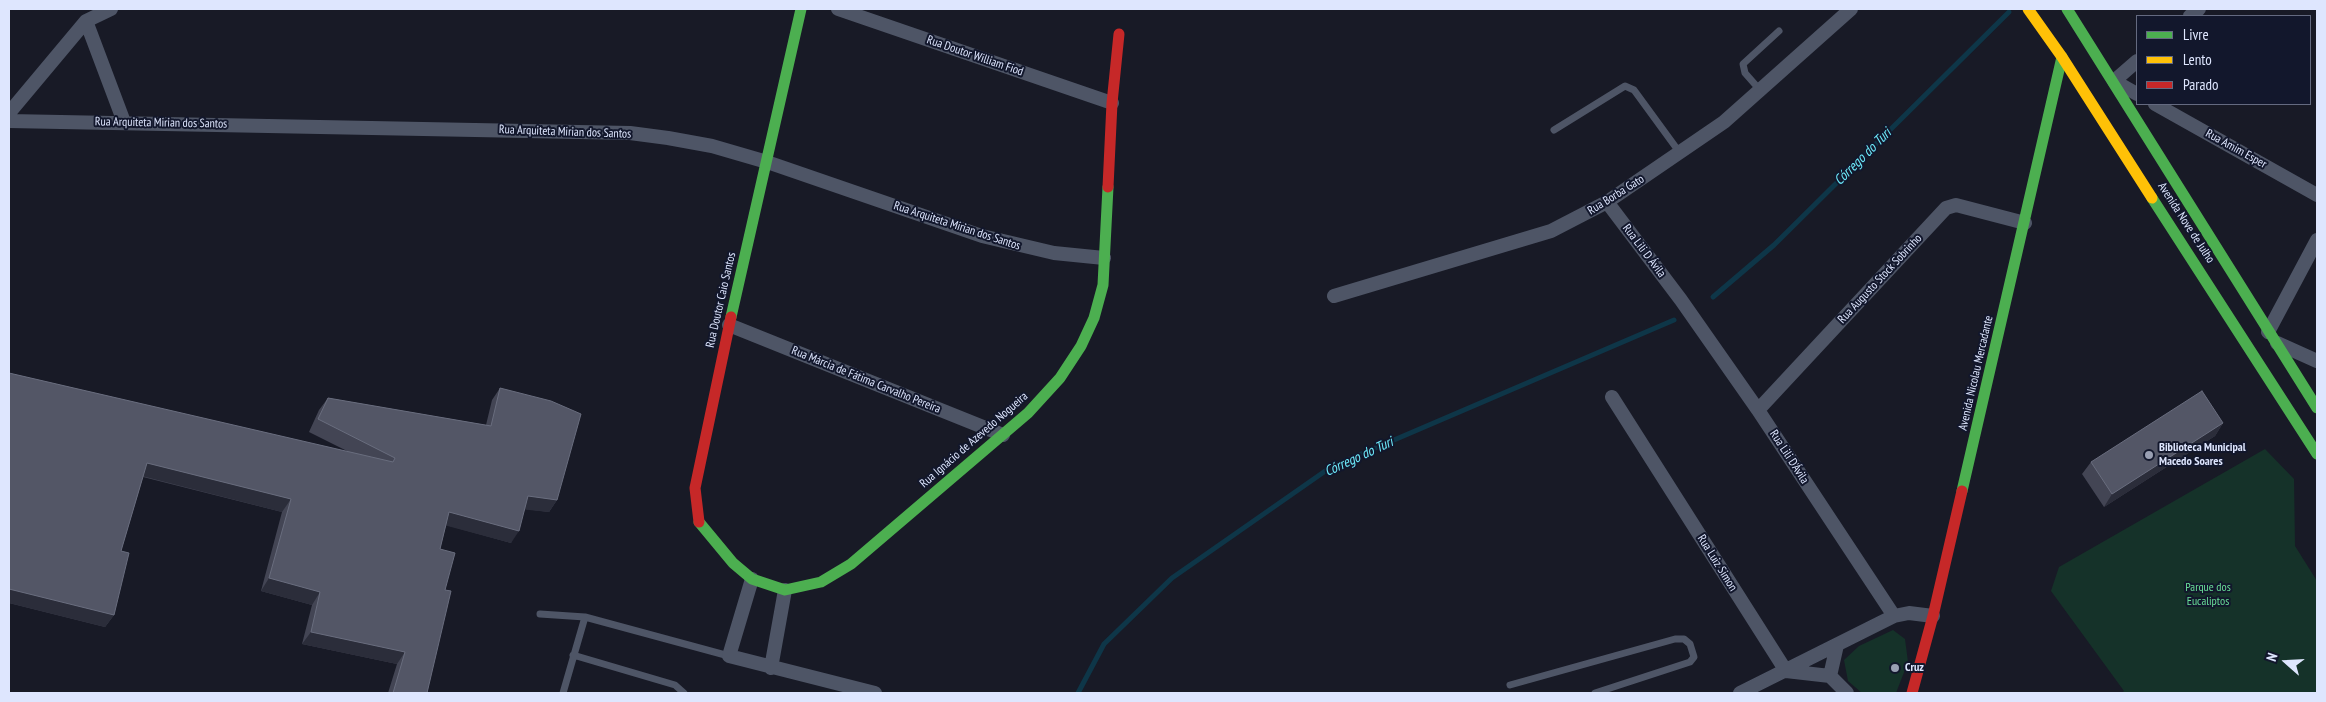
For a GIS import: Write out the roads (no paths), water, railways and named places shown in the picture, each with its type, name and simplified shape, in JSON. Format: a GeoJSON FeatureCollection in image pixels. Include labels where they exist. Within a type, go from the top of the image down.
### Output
{"type":"FeatureCollection","features":[{"type":"Feature","properties":{"kind":"main road","name":"Rua Doutor Caio Santos"},"geometry":{"type":"LineString","coordinates":[[752,579],[733,563],[711,539],[698,521],[695,502],[698,473],[729,325],[801,9]]}},
{"type":"Feature","properties":{"kind":"main road","name":"Avenida Nove de Julho"},"geometry":{"type":"LineString","coordinates":[[2028,9],[2260,336],[2317,408]]}},
{"type":"Feature","properties":{"kind":"main road","name":"Avenida Nove de Julho"},"geometry":{"type":"LineString","coordinates":[[2070,10],[2114,81],[2260,336],[2317,454]]}},
{"type":"Feature","properties":{"kind":"main road","name":"Rua Ignácio de Azevedo Nogueira"},"geometry":{"type":"LineString","coordinates":[[784,590],[821,582],[851,564],[1028,413],[1060,378],[1082,346],[1094,318],[1103,285],[1112,103],[1120,34]]}},
{"type":"Feature","properties":{"kind":"main road","name":"Avenida Nicolau Mercadante"},"geometry":{"type":"LineString","coordinates":[[1912,693],[1933,616],[2062,57]]}},
{"type":"Feature","properties":{"kind":"main road"},"geometry":{"type":"LineString","coordinates":[[752,579],[784,590]]}},
{"type":"Feature","properties":{"kind":"street"},"geometry":{"type":"LineString","coordinates":[[9,113],[86,21],[112,9]]}},
{"type":"Feature","properties":{"kind":"street","name":"Rua Doutor William Fiod"},"geometry":{"type":"LineString","coordinates":[[838,9],[1112,103]]}},
{"type":"Feature","properties":{"kind":"street","name":"Rua Borba Gato"},"geometry":{"type":"LineString","coordinates":[[1334,296],[1551,231],[1607,202],[1724,122],[1851,9]]}},
{"type":"Feature","properties":{"kind":"street"},"geometry":{"type":"LineString","coordinates":[[86,21],[124,122]]}},
{"type":"Feature","properties":{"kind":"street"},"geometry":{"type":"LineString","coordinates":[[2136,62],[2114,81],[2136,93]]}},
{"type":"Feature","properties":{"kind":"street","name":"Rua Amim Esper"},"geometry":{"type":"LineString","coordinates":[[2157,105],[2317,195]]}},
{"type":"Feature","properties":{"kind":"street","name":"Rua Arquiteta Mirian dos Santos"},"geometry":{"type":"LineString","coordinates":[[9,121],[630,133],[712,146],[767,162],[982,236],[1054,253],[1104,258]]}},
{"type":"Feature","properties":{"kind":"street","name":"Rua Lili D Ávila"},"geometry":{"type":"LineString","coordinates":[[1607,202],[1682,300]]}},
{"type":"Feature","properties":{"kind":"street","name":"Rua Augusto Stock Sobrinho"},"geometry":{"type":"LineString","coordinates":[[1758,410],[1946,208],[1956,205],[2025,222]]}},
{"type":"Feature","properties":{"kind":"street"},"geometry":{"type":"LineString","coordinates":[[2317,240],[2260,336],[2317,361]]}},
{"type":"Feature","properties":{"kind":"street","name":"Rua Lili D'Ávila"},"geometry":{"type":"LineString","coordinates":[[1682,300],[1758,410],[1894,616]]}},
{"type":"Feature","properties":{"kind":"street","name":"Rua Márcia de Fátima Carvalho Pereira"},"geometry":{"type":"LineString","coordinates":[[729,325],[1003,435]]}},
{"type":"Feature","properties":{"kind":"street","name":"Rua Luiz Simon"},"geometry":{"type":"LineString","coordinates":[[1612,397],[1786,671]]}},
{"type":"Feature","properties":{"kind":"street"},"geometry":{"type":"LineString","coordinates":[[752,579],[729,656],[875,693]]}},
{"type":"Feature","properties":{"kind":"street"},"geometry":{"type":"LineString","coordinates":[[771,668],[784,590]]}},
{"type":"Feature","properties":{"kind":"street"},"geometry":{"type":"LineString","coordinates":[[1740,693],[1894,616],[1909,614],[1933,616]]}},
{"type":"Feature","properties":{"kind":"street"},"geometry":{"type":"LineString","coordinates":[[1830,676],[1837,645]]}},
{"type":"Feature","properties":{"kind":"street"},"geometry":{"type":"LineString","coordinates":[[1786,671],[1830,676],[1848,693]]}},
{"type":"Feature","properties":{"kind":"lane"},"geometry":{"type":"LineString","coordinates":[[1760,90],[1746,73],[1744,64],[1778,31]]}},
{"type":"Feature","properties":{"kind":"lane"},"geometry":{"type":"LineString","coordinates":[[1554,130],[1625,86],[1634,90],[1680,153]]}},
{"type":"Feature","properties":{"kind":"lane"},"geometry":{"type":"LineString","coordinates":[[540,614],[585,617],[729,656]]}},
{"type":"Feature","properties":{"kind":"lane"},"geometry":{"type":"LineString","coordinates":[[563,693],[585,617]]}},
{"type":"Feature","properties":{"kind":"lane"},"geometry":{"type":"LineString","coordinates":[[1510,685],[1675,639],[1684,639],[1690,644],[1694,657],[1690,662],[1595,693]]}},
{"type":"Feature","properties":{"kind":"lane"},"geometry":{"type":"LineString","coordinates":[[573,656],[675,684],[684,693]]}},
{"type":"Feature","properties":{"kind":"waterway","name":"Córrego do Turi"},"geometry":{"type":"LineString","coordinates":[[1713,297],[1774,245],[2009,12]]}},
{"type":"Feature","properties":{"kind":"waterway","name":"Córrego do Turi"},"geometry":{"type":"LineString","coordinates":[[1078,693],[1104,644],[1172,578],[1331,467],[1674,320]]}},
{"type":"Feature","properties":{"kind":"place","name":"Biblioteca Municipal Macedo Soares"},"geometry":{"type":"Point","coordinates":[2149,455]}},
{"type":"Feature","properties":{"kind":"place","name":"Cruz"},"geometry":{"type":"Point","coordinates":[1895,668]}},
{"type":"Feature","properties":{"kind":"park label","name":"Parque dos Eucaliptos"},"geometry":{"type":"Point","coordinates":[2208,595]}}]}
